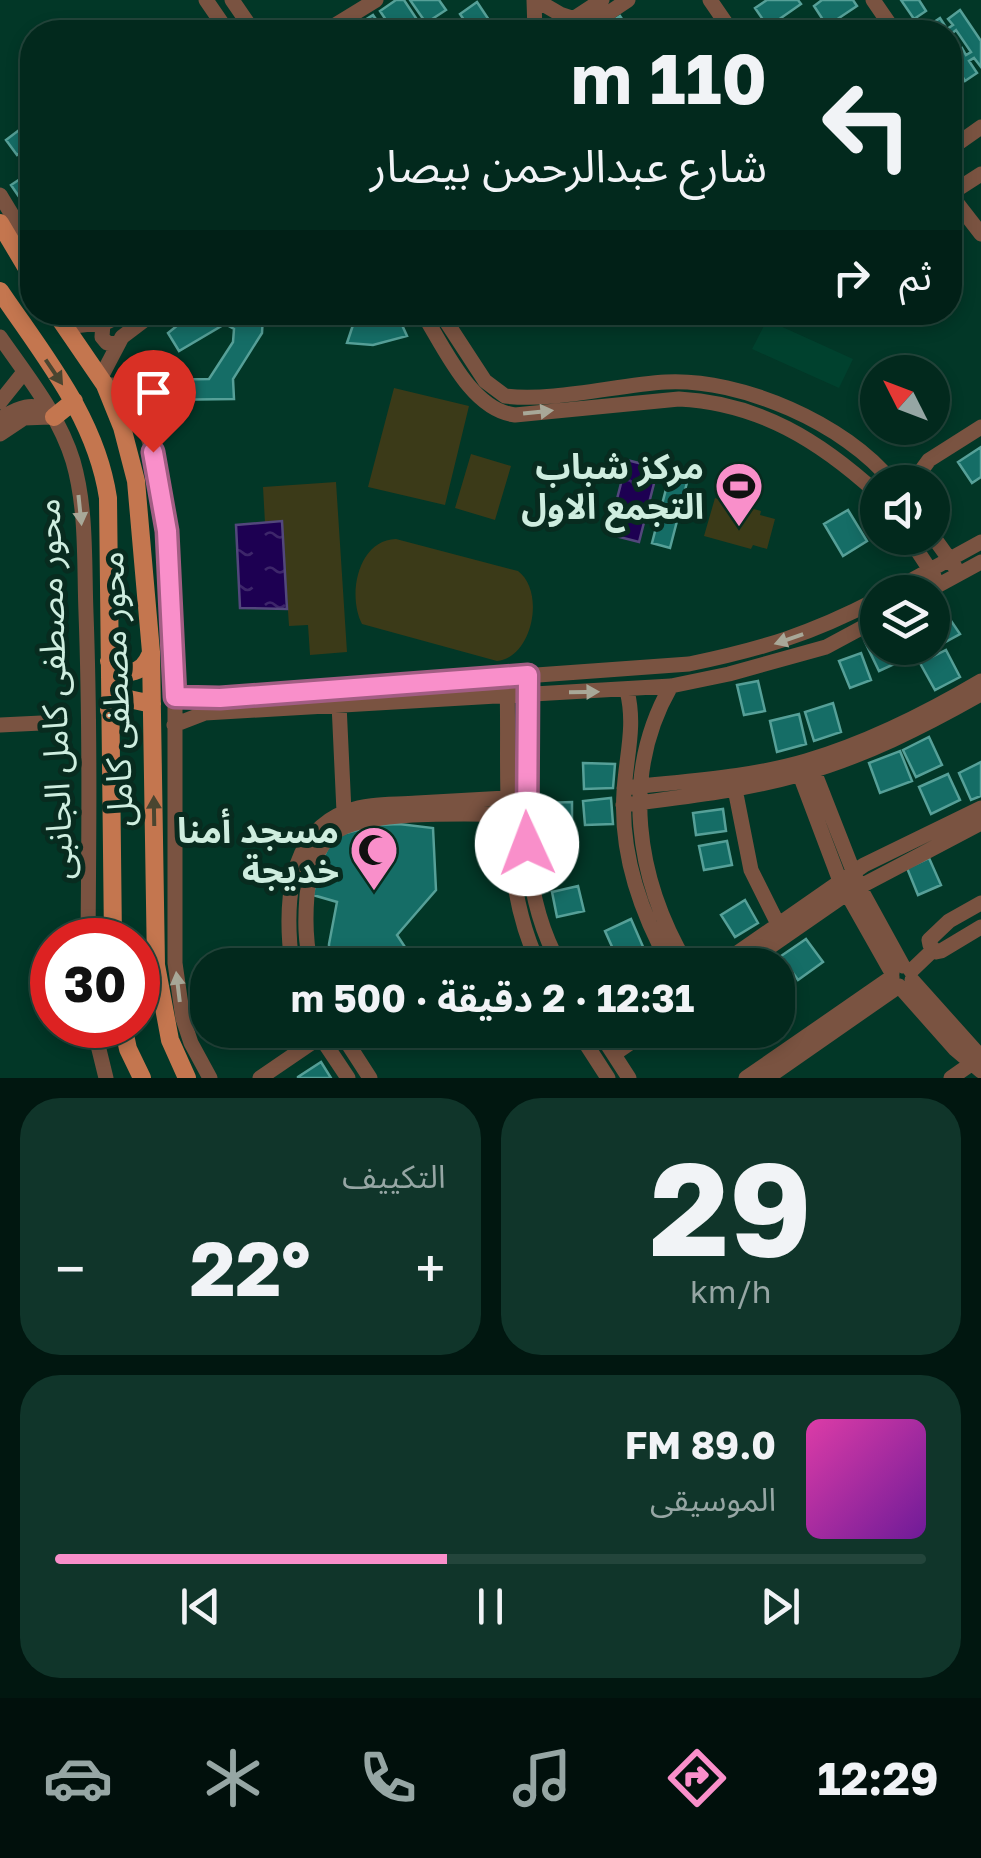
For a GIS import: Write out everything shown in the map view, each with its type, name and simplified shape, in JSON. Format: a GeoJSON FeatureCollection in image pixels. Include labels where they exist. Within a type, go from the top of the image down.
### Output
{"type":"FeatureCollection","features":[{"type":"Feature","properties":{"kind":"main road"},"geometry":{"type":"LineString","coordinates":[[0,223],[20,256]]}},
{"type":"Feature","properties":{"kind":"main road","name":"محور مصطفى كامل"},"geometry":{"type":"LineString","coordinates":[[0,291],[20,321]]}},
{"type":"Feature","properties":{"kind":"main road","name":"محور مصطفى كامل"},"geometry":{"type":"LineString","coordinates":[[23,325],[74,401],[100,458],[108,498],[112,918]]}},
{"type":"Feature","properties":{"kind":"main road","name":"محور مصطفى كامل"},"geometry":{"type":"LineString","coordinates":[[70,325],[103,381],[122,427],[136,480],[164,862],[156,966],[170,1040],[187,1078]]}},
{"type":"Feature","properties":{"kind":"main road"},"geometry":{"type":"LineString","coordinates":[[54,417],[74,401]]}},
{"type":"Feature","properties":{"kind":"main road"},"geometry":{"type":"LineString","coordinates":[[109,661],[122,672],[132,672],[145,666],[151,652]]}},
{"type":"Feature","properties":{"kind":"main road"},"geometry":{"type":"LineString","coordinates":[[110,710],[130,699],[152,704]]}},
{"type":"Feature","properties":{"kind":"main road"},"geometry":{"type":"LineString","coordinates":[[128,1048],[142,1078]]}},
{"type":"Feature","properties":{"kind":"street"},"geometry":{"type":"LineString","coordinates":[[344,20],[376,0]]}},
{"type":"Feature","properties":{"kind":"street"},"geometry":{"type":"LineString","coordinates":[[535,0],[568,20]]}},
{"type":"Feature","properties":{"kind":"street"},"geometry":{"type":"LineString","coordinates":[[583,20],[602,0]]}},
{"type":"Feature","properties":{"kind":"street"},"geometry":{"type":"LineString","coordinates":[[589,20],[628,0]]}},
{"type":"Feature","properties":{"kind":"street"},"geometry":{"type":"LineString","coordinates":[[0,196],[20,228]]}},
{"type":"Feature","properties":{"kind":"street"},"geometry":{"type":"LineString","coordinates":[[962,209],[981,234]]}},
{"type":"Feature","properties":{"kind":"street"},"geometry":{"type":"LineString","coordinates":[[103,325],[102,337],[110,344],[118,344]]}},
{"type":"Feature","properties":{"kind":"street"},"geometry":{"type":"LineString","coordinates":[[136,325],[118,344],[103,381],[123,385],[134,394],[159,476],[167,531],[175,697],[164,862],[178,993],[191,1043],[210,1078]]}},
{"type":"Feature","properties":{"kind":"street"},"geometry":{"type":"LineString","coordinates":[[435,325],[485,381],[505,396],[670,382],[714,385],[813,420],[875,465]]}},
{"type":"Feature","properties":{"kind":"street"},"geometry":{"type":"LineString","coordinates":[[444,325],[474,392],[500,413],[679,399],[706,401],[753,413],[795,430],[820,445],[860,479]]}},
{"type":"Feature","properties":{"kind":"street","name":"محور مصطفى كامل الجانبى"},"geometry":{"type":"LineString","coordinates":[[0,337],[54,417],[73,462],[82,512],[90,716],[88,918]]}},
{"type":"Feature","properties":{"kind":"street"},"geometry":{"type":"LineString","coordinates":[[0,402],[24,372]]}},
{"type":"Feature","properties":{"kind":"street"},"geometry":{"type":"LineString","coordinates":[[0,419],[33,406],[46,409],[54,417]]}},
{"type":"Feature","properties":{"kind":"street"},"geometry":{"type":"LineString","coordinates":[[0,434],[24,418],[54,417]]}},
{"type":"Feature","properties":{"kind":"street"},"geometry":{"type":"LineString","coordinates":[[925,465],[981,427]]}},
{"type":"Feature","properties":{"kind":"street"},"geometry":{"type":"LineString","coordinates":[[944,575],[981,542]]}},
{"type":"Feature","properties":{"kind":"street"},"geometry":{"type":"LineString","coordinates":[[946,555],[955,567]]}},
{"type":"Feature","properties":{"kind":"street"},"geometry":{"type":"LineString","coordinates":[[955,567],[981,562]]}},
{"type":"Feature","properties":{"kind":"street"},"geometry":{"type":"LineString","coordinates":[[175,697],[220,698],[506,675],[659,668],[754,651],[823,628],[860,608]]}},
{"type":"Feature","properties":{"kind":"street"},"geometry":{"type":"LineString","coordinates":[[174,725],[205,714],[671,686],[826,647],[860,629]]}},
{"type":"Feature","properties":{"kind":"street"},"geometry":{"type":"LineString","coordinates":[[506,675],[518,806],[530,873],[552,948]]}},
{"type":"Feature","properties":{"kind":"street"},"geometry":{"type":"LineString","coordinates":[[528,675],[513,876],[531,948]]}},
{"type":"Feature","properties":{"kind":"street"},"geometry":{"type":"LineString","coordinates":[[631,796],[804,767],[981,680]]}},
{"type":"Feature","properties":{"kind":"street"},"geometry":{"type":"LineString","coordinates":[[671,686],[650,724],[631,796],[655,895],[679,948]]}},
{"type":"Feature","properties":{"kind":"street"},"geometry":{"type":"LineString","coordinates":[[628,691],[633,725],[631,865],[640,901],[662,948]]}},
{"type":"Feature","properties":{"kind":"street"},"geometry":{"type":"LineString","coordinates":[[631,796],[735,789],[904,736],[981,694]]}},
{"type":"Feature","properties":{"kind":"street"},"geometry":{"type":"LineString","coordinates":[[339,704],[344,812]]}},
{"type":"Feature","properties":{"kind":"street"},"geometry":{"type":"LineString","coordinates":[[0,725],[62,722]]}},
{"type":"Feature","properties":{"kind":"street"},"geometry":{"type":"LineString","coordinates":[[804,767],[849,883],[901,977],[978,1064],[951,1078]]}},
{"type":"Feature","properties":{"kind":"street"},"geometry":{"type":"LineString","coordinates":[[735,789],[751,870],[778,924]]}},
{"type":"Feature","properties":{"kind":"street"},"geometry":{"type":"LineString","coordinates":[[291,948],[289,905],[297,862],[314,834],[344,812],[518,806]]}},
{"type":"Feature","properties":{"kind":"street"},"geometry":{"type":"LineString","coordinates":[[744,948],[778,924],[981,808]]}},
{"type":"Feature","properties":{"kind":"street"},"geometry":{"type":"LineString","coordinates":[[308,948],[308,881],[314,858],[337,831],[375,812]]}},
{"type":"Feature","properties":{"kind":"street"},"geometry":{"type":"LineString","coordinates":[[766,948],[849,883],[981,822]]}},
{"type":"Feature","properties":{"kind":"street"},"geometry":{"type":"LineString","coordinates":[[933,950],[929,940],[932,934],[981,902]]}},
{"type":"Feature","properties":{"kind":"street"},"geometry":{"type":"LineString","coordinates":[[767,1078],[933,950],[941,951],[981,928]]}},
{"type":"Feature","properties":{"kind":"street"},"geometry":{"type":"LineString","coordinates":[[746,1078],[804,1046]]}},
{"type":"Feature","properties":{"kind":"street"},"geometry":{"type":"LineString","coordinates":[[99,1048],[106,1078]]}},
{"type":"Feature","properties":{"kind":"street"},"geometry":{"type":"LineString","coordinates":[[260,1078],[300,1048]]}},
{"type":"Feature","properties":{"kind":"street"},"geometry":{"type":"LineString","coordinates":[[328,1048],[348,1078]]}},
{"type":"Feature","properties":{"kind":"street"},"geometry":{"type":"LineString","coordinates":[[351,1048],[370,1078]]}},
{"type":"Feature","properties":{"kind":"street"},"geometry":{"type":"LineString","coordinates":[[589,1048],[608,1078]]}},
{"type":"Feature","properties":{"kind":"street"},"geometry":{"type":"LineString","coordinates":[[610,1048],[630,1078]]}},
{"type":"Feature","properties":{"kind":"shaded area"},"geometry":{"type":"Polygon","coordinates":[[[764,325],[778,325],[853,359],[839,388],[752,349],[764,325]]]}},
{"type":"Feature","properties":{"kind":"shaded area"},"geometry":{"type":"Polygon","coordinates":[[[394,388],[469,406],[445,505],[368,487],[394,388]]]}},
{"type":"Feature","properties":{"kind":"shaded area"},"geometry":{"type":"Polygon","coordinates":[[[471,454],[511,466],[495,520],[455,508],[471,454]]]}},
{"type":"Feature","properties":{"kind":"shaded area"},"geometry":{"type":"Polygon","coordinates":[[[336,482],[347,652],[310,655],[308,625],[289,626],[282,521],[265,523],[263,487],[336,482]]]}},
{"type":"Feature","properties":{"kind":"shaded area","name":"مركز شباب التجمع الاول"},"geometry":{"type":"Polygon","coordinates":[[[715,498],[775,519],[767,549],[753,545],[751,549],[704,536],[715,498]]]}},
{"type":"Feature","properties":{"kind":"shaded area"},"geometry":{"type":"Polygon","coordinates":[[[396,539],[518,571],[527,581],[533,608],[519,649],[497,661],[362,624],[356,599],[359,571],[373,549],[396,539]]]}},
{"type":"Feature","properties":{"kind":"water"},"geometry":{"type":"Polygon","coordinates":[[[627,460],[658,468],[639,542],[608,534],[627,460]]]}},
{"type":"Feature","properties":{"kind":"water"},"geometry":{"type":"Polygon","coordinates":[[[282,521],[287,609],[240,608],[236,525],[282,521]]]}},
{"type":"Feature","properties":{"kind":"building"},"geometry":{"type":"Polygon","coordinates":[[[396,0],[404,0],[417,20],[386,20],[380,11],[396,0]]]}},
{"type":"Feature","properties":{"kind":"building"},"geometry":{"type":"Polygon","coordinates":[[[410,0],[439,0],[446,10],[424,20],[410,0]]]}},
{"type":"Feature","properties":{"kind":"building"},"geometry":{"type":"Polygon","coordinates":[[[767,0],[798,0],[801,4],[778,20],[763,20],[755,8],[767,0]]]}},
{"type":"Feature","properties":{"kind":"building"},"geometry":{"type":"Polygon","coordinates":[[[822,0],[853,0],[857,6],[836,20],[823,20],[814,6],[822,0]]]}},
{"type":"Feature","properties":{"kind":"building"},"geometry":{"type":"Polygon","coordinates":[[[901,0],[919,0],[926,11],[914,19],[901,0]]]}},
{"type":"Feature","properties":{"kind":"building"},"geometry":{"type":"Polygon","coordinates":[[[477,2],[489,20],[464,20],[460,14],[477,2]]]}},
{"type":"Feature","properties":{"kind":"building"},"geometry":{"type":"Polygon","coordinates":[[[960,10],[981,41],[981,67],[974,58],[969,61],[977,73],[965,81],[962,48],[966,55],[971,52],[962,39],[962,20],[948,19],[960,10]]]}},
{"type":"Feature","properties":{"kind":"building"},"geometry":{"type":"Polygon","coordinates":[[[20,129],[20,153],[17,155],[6,140],[20,129]]]}},
{"type":"Feature","properties":{"kind":"building"},"geometry":{"type":"Polygon","coordinates":[[[20,179],[20,198],[11,185],[20,179]]]}},
{"type":"Feature","properties":{"kind":"building"},"geometry":{"type":"Polygon","coordinates":[[[178,325],[223,325],[179,351],[168,333],[178,325]]]}},
{"type":"Feature","properties":{"kind":"building"},"geometry":{"type":"Polygon","coordinates":[[[227,325],[262,325],[262,333],[233,379],[234,399],[156,400],[157,380],[209,379],[233,342],[234,329],[227,325]]]}},
{"type":"Feature","properties":{"kind":"building"},"geometry":{"type":"Polygon","coordinates":[[[353,325],[402,325],[407,336],[373,345],[347,343],[353,325]]]}},
{"type":"Feature","properties":{"kind":"building"},"geometry":{"type":"Polygon","coordinates":[[[981,447],[981,477],[972,483],[958,462],[981,447]]]}},
{"type":"Feature","properties":{"kind":"building"},"geometry":{"type":"Polygon","coordinates":[[[672,466],[690,471],[670,548],[652,543],[672,466]]]}},
{"type":"Feature","properties":{"kind":"building"},"geometry":{"type":"Polygon","coordinates":[[[848,510],[860,530],[860,545],[843,556],[824,524],[848,510]]]}},
{"type":"Feature","properties":{"kind":"building"},"geometry":{"type":"Polygon","coordinates":[[[950,619],[960,634],[950,639],[950,619]]]}},
{"type":"Feature","properties":{"kind":"building"},"geometry":{"type":"Polygon","coordinates":[[[860,653],[860,665],[865,665],[871,680],[850,688],[839,661],[860,653]]]}},
{"type":"Feature","properties":{"kind":"building"},"geometry":{"type":"Polygon","coordinates":[[[950,658],[960,677],[935,690],[921,665],[950,665],[950,658]]]}},
{"type":"Feature","properties":{"kind":"building"},"geometry":{"type":"Polygon","coordinates":[[[758,681],[765,711],[744,715],[737,685],[758,681]]]}},
{"type":"Feature","properties":{"kind":"building"},"geometry":{"type":"Polygon","coordinates":[[[833,703],[841,732],[814,741],[805,712],[833,703]]]}},
{"type":"Feature","properties":{"kind":"building"},"geometry":{"type":"Polygon","coordinates":[[[799,714],[806,744],[777,752],[770,721],[799,714]]]}},
{"type":"Feature","properties":{"kind":"building"},"geometry":{"type":"Polygon","coordinates":[[[929,737],[942,765],[916,777],[903,750],[929,737]]]}},
{"type":"Feature","properties":{"kind":"building"},"geometry":{"type":"Polygon","coordinates":[[[900,751],[912,781],[880,793],[869,763],[900,751]]]}},
{"type":"Feature","properties":{"kind":"building"},"geometry":{"type":"Polygon","coordinates":[[[981,762],[981,796],[971,800],[959,773],[981,762]]]}},
{"type":"Feature","properties":{"kind":"building"},"geometry":{"type":"Polygon","coordinates":[[[583,763],[615,764],[613,788],[584,789],[583,763]]]}},
{"type":"Feature","properties":{"kind":"building"},"geometry":{"type":"Polygon","coordinates":[[[948,774],[960,800],[931,814],[919,787],[948,774]]]}},
{"type":"Feature","properties":{"kind":"building"},"geometry":{"type":"Polygon","coordinates":[[[611,798],[613,824],[585,825],[583,801],[611,798]]]}},
{"type":"Feature","properties":{"kind":"building"},"geometry":{"type":"Polygon","coordinates":[[[572,802],[572,828],[544,829],[543,803],[572,802]]]}},
{"type":"Feature","properties":{"kind":"building"},"geometry":{"type":"Polygon","coordinates":[[[723,809],[726,831],[696,835],[693,813],[723,809]]]}},
{"type":"Feature","properties":{"kind":"building","name":"مسجد أمنا خديجة"},"geometry":{"type":"Polygon","coordinates":[[[377,825],[433,828],[436,890],[397,935],[403,948],[329,948],[337,902],[313,895],[317,873],[338,835],[377,825]]]}},
{"type":"Feature","properties":{"kind":"building"},"geometry":{"type":"Polygon","coordinates":[[[727,841],[732,865],[704,870],[699,846],[727,841]]]}},
{"type":"Feature","properties":{"kind":"building"},"geometry":{"type":"Polygon","coordinates":[[[929,858],[941,885],[918,895],[907,868],[929,858]]]}},
{"type":"Feature","properties":{"kind":"building"},"geometry":{"type":"Polygon","coordinates":[[[578,886],[584,911],[557,917],[552,892],[578,886]]]}},
{"type":"Feature","properties":{"kind":"building"},"geometry":{"type":"Polygon","coordinates":[[[745,900],[758,923],[735,937],[721,915],[745,900]]]}},
{"type":"Feature","properties":{"kind":"building"},"geometry":{"type":"Polygon","coordinates":[[[631,919],[644,948],[613,948],[605,931],[631,919]]]}},
{"type":"Feature","properties":{"kind":"building"},"geometry":{"type":"Polygon","coordinates":[[[806,939],[823,962],[798,980],[793,948],[806,939]]]}},
{"type":"Feature","properties":{"kind":"building"},"geometry":{"type":"Polygon","coordinates":[[[321,1062],[331,1078],[298,1078],[298,1077],[321,1062]]]}},
{"type":"Feature","properties":{"kind":"place","name":"مركز شباب التجمع الاول"},"geometry":{"type":"Point","coordinates":[739,528]}},
{"type":"Feature","properties":{"kind":"place","name":"مسجد أمنا خديجة"},"geometry":{"type":"Point","coordinates":[374,892]}},
{"type":"Feature","properties":{"kind":"route"},"geometry":{"type":"LineString","coordinates":[[153,452],[167,531],[175,697],[220,698],[528,675],[527,844]]}}]}
